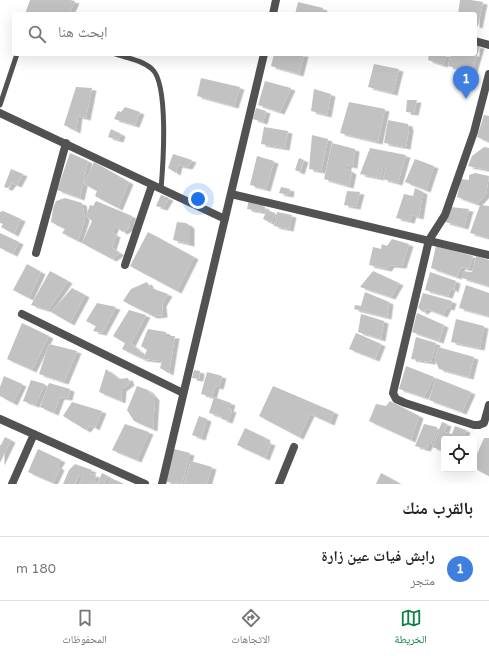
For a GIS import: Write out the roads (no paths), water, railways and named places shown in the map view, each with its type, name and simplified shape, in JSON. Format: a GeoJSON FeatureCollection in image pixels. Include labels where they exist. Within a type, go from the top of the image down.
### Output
{"type":"FeatureCollection","features":[{"type":"Feature","properties":{"kind":"street"},"geometry":{"type":"LineString","coordinates":[[273,12],[276,0]]}},
{"type":"Feature","properties":{"kind":"street"},"geometry":{"type":"LineString","coordinates":[[477,42],[489,45]]}},
{"type":"Feature","properties":{"kind":"street"},"geometry":{"type":"LineString","coordinates":[[162,484],[264,56]]}},
{"type":"Feature","properties":{"kind":"street"},"geometry":{"type":"LineString","coordinates":[[489,74],[474,132],[444,215],[430,240],[393,393],[396,399],[474,425],[487,424],[489,405]]}},
{"type":"Feature","properties":{"kind":"street"},"geometry":{"type":"LineString","coordinates":[[0,112],[225,219]]}},
{"type":"Feature","properties":{"kind":"street"},"geometry":{"type":"LineString","coordinates":[[36,253],[66,143]]}},
{"type":"Feature","properties":{"kind":"street"},"geometry":{"type":"LineString","coordinates":[[125,265],[152,185]]}},
{"type":"Feature","properties":{"kind":"street"},"geometry":{"type":"LineString","coordinates":[[231,194],[489,254]]}},
{"type":"Feature","properties":{"kind":"street"},"geometry":{"type":"LineString","coordinates":[[22,314],[183,393]]}},
{"type":"Feature","properties":{"kind":"street"},"geometry":{"type":"LineString","coordinates":[[0,419],[145,484]]}},
{"type":"Feature","properties":{"kind":"street"},"geometry":{"type":"LineString","coordinates":[[12,484],[34,434]]}},
{"type":"Feature","properties":{"kind":"street"},"geometry":{"type":"LineString","coordinates":[[279,484],[294,447]]}},
{"type":"Feature","properties":{"kind":"lane"},"geometry":{"type":"LineString","coordinates":[[0,105],[16,56]]}},
{"type":"Feature","properties":{"kind":"lane"},"geometry":{"type":"LineString","coordinates":[[122,56],[140,61],[153,69],[160,84],[163,125],[161,189]]}},
{"type":"Feature","properties":{"kind":"place","name":"رابش فيات عين زارة"},"geometry":{"type":"Point","coordinates":[466,99]}}]}
